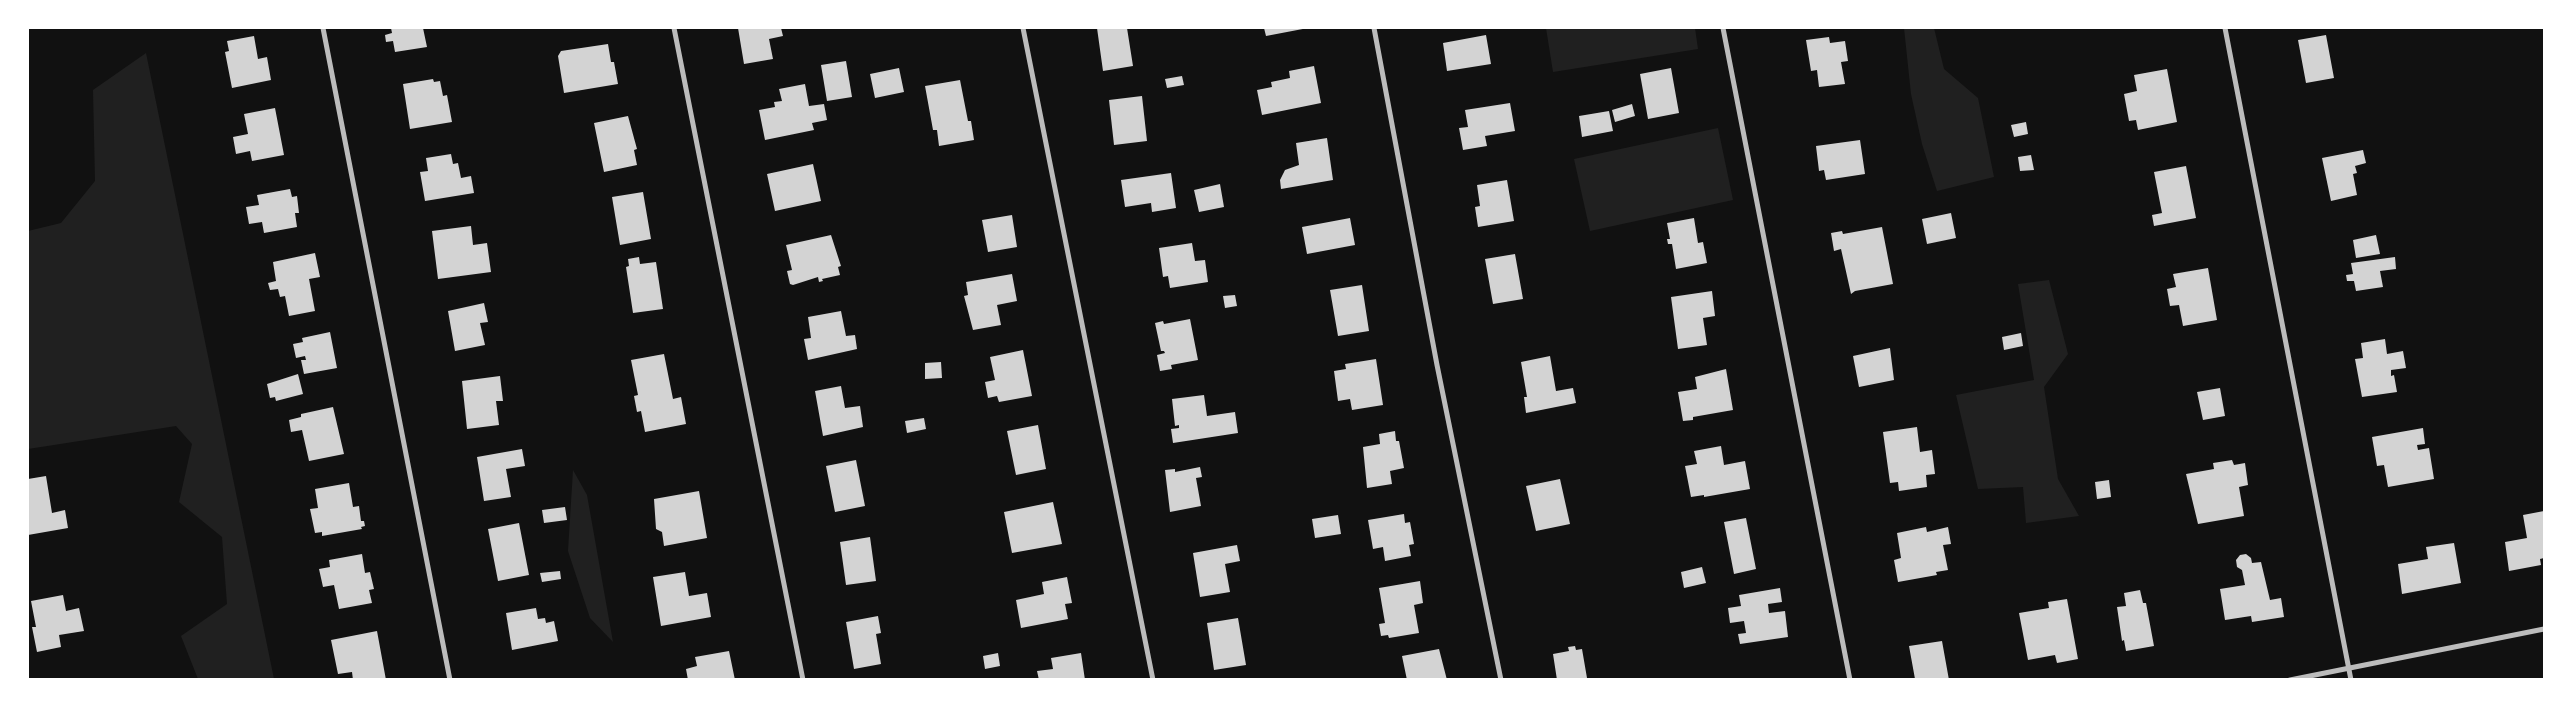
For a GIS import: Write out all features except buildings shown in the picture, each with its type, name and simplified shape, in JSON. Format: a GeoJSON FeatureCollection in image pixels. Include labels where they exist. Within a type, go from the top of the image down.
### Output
{"type":"FeatureCollection","features":[{"type":"Feature","properties":{"kind":"street"},"geometry":{"type":"LineString","coordinates":[[323,28],[450,680]]}},
{"type":"Feature","properties":{"kind":"street"},"geometry":{"type":"LineString","coordinates":[[674,28],[803,680]]}},
{"type":"Feature","properties":{"kind":"street"},"geometry":{"type":"LineString","coordinates":[[1023,28],[1153,680]]}},
{"type":"Feature","properties":{"kind":"street"},"geometry":{"type":"LineString","coordinates":[[1374,28],[1436,365],[1501,680]]}},
{"type":"Feature","properties":{"kind":"street"},"geometry":{"type":"LineString","coordinates":[[1723,28],[1850,680]]}},
{"type":"Feature","properties":{"kind":"street"},"geometry":{"type":"LineString","coordinates":[[2225,28],[2351,680]]}},
{"type":"Feature","properties":{"kind":"street"},"geometry":{"type":"LineString","coordinates":[[2290,680],[2544,629]]}},
{"type":"Feature","properties":{"kind":"shaded area"},"geometry":{"type":"Polygon","coordinates":[[[1546,28],[1695,28],[1698,49],[1553,72],[1546,28]]]}},
{"type":"Feature","properties":{"kind":"shaded area"},"geometry":{"type":"Polygon","coordinates":[[[1904,28],[1934,28],[1944,69],[1978,98],[1994,177],[1937,191],[1922,144],[1911,94],[1904,28]]]}},
{"type":"Feature","properties":{"kind":"shaded area"},"geometry":{"type":"Polygon","coordinates":[[[146,53],[274,679],[198,679],[181,636],[227,604],[222,537],[179,502],[192,444],[176,426],[28,449],[28,231],[61,223],[95,181],[93,90],[146,53]]]}},
{"type":"Feature","properties":{"kind":"shaded area"},"geometry":{"type":"Polygon","coordinates":[[[1718,128],[1733,200],[1590,231],[1574,159],[1718,128]]]}},
{"type":"Feature","properties":{"kind":"shaded area"},"geometry":{"type":"Polygon","coordinates":[[[2049,280],[2068,354],[2044,387],[2058,479],[2079,516],[2026,523],[2023,487],[1978,489],[1956,395],[2034,380],[2018,284],[2049,280]]]}},
{"type":"Feature","properties":{"kind":"shaded area"},"geometry":{"type":"Polygon","coordinates":[[[573,470],[587,495],[613,642],[590,618],[568,551],[573,470]]]}}]}
